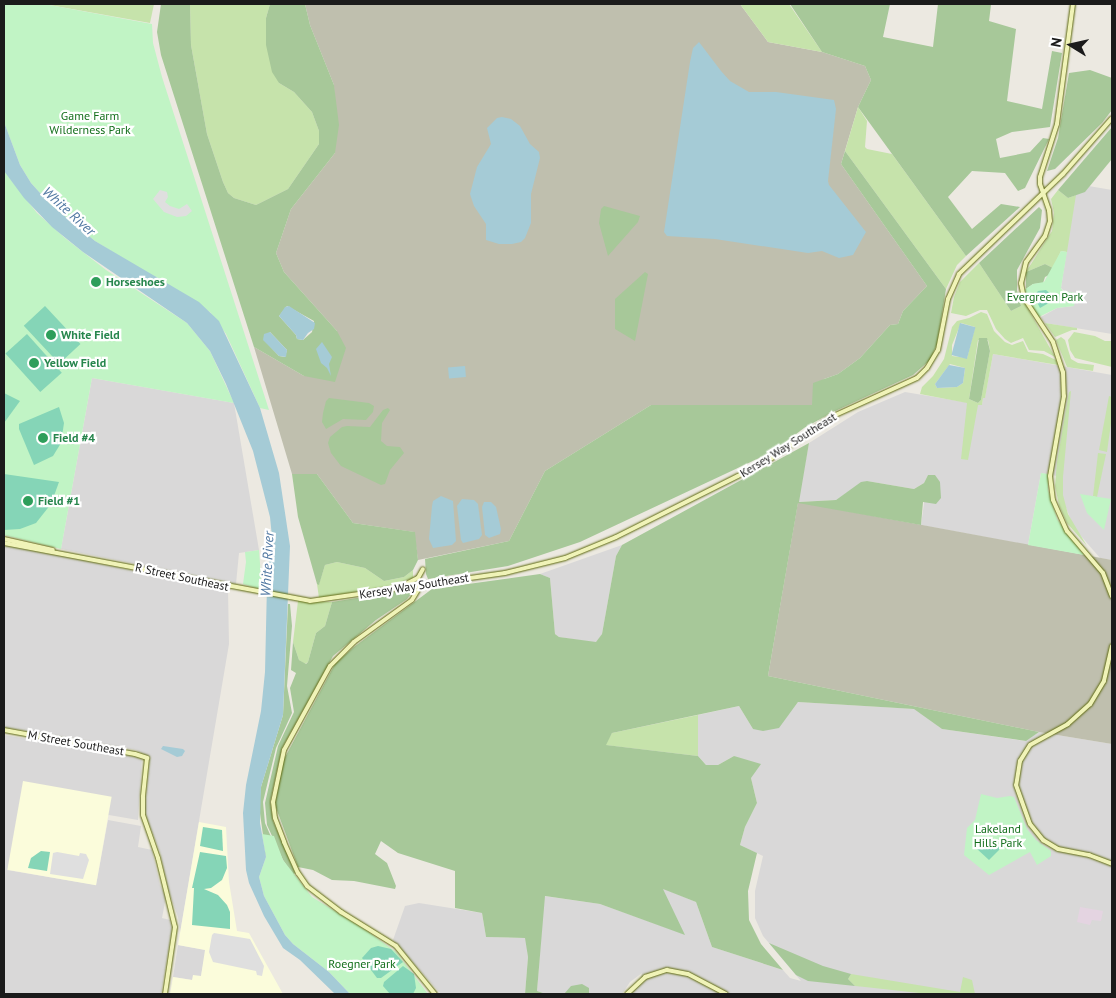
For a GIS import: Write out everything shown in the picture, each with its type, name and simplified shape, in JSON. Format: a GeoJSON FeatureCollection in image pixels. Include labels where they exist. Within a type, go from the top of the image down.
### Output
{"type":"FeatureCollection","features":[{"type":"Feature","properties":{"kind":"street"},"geometry":{"type":"LineString","coordinates":[[1073,4],[1057,124],[1040,177],[1049,210],[1048,227],[1042,240],[1026,262],[1021,283],[1024,298],[1053,342],[1063,372],[1064,396],[1050,476],[1053,500],[1067,531],[1103,574],[1112,596]]}},
{"type":"Feature","properties":{"kind":"street","name":"Kersey Way Southeast"},"geometry":{"type":"LineString","coordinates":[[310,601],[534,567],[565,558],[616,537],[762,464],[831,417],[917,378],[932,362],[938,350],[948,299],[959,274],[1043,193],[1083,152],[1112,118]]}},
{"type":"Feature","properties":{"kind":"street","name":"R Street Southeast"},"geometry":{"type":"LineString","coordinates":[[4,539],[55,551],[310,601]]}},
{"type":"Feature","properties":{"kind":"street","name":"R Street Southeast"},"geometry":{"type":"LineString","coordinates":[[4,543],[55,551]]}},
{"type":"Feature","properties":{"kind":"street"},"geometry":{"type":"LineString","coordinates":[[396,589],[414,581],[423,569]]}},
{"type":"Feature","properties":{"kind":"street"},"geometry":{"type":"LineString","coordinates":[[421,585],[412,600],[354,642],[330,666],[284,750],[273,802],[275,818],[284,842],[298,873],[307,886],[341,912],[396,946],[435,994]]}},
{"type":"Feature","properties":{"kind":"street"},"geometry":{"type":"LineString","coordinates":[[1112,646],[1104,681],[1090,704],[1068,724],[1030,745],[1020,761],[1016,785],[1030,824],[1043,840],[1058,849],[1089,856],[1112,864]]}},
{"type":"Feature","properties":{"kind":"street","name":"M Street Southeast"},"geometry":{"type":"LineString","coordinates":[[4,730],[135,754],[147,758],[142,803],[143,815],[158,858],[175,927],[166,994]]}},
{"type":"Feature","properties":{"kind":"street"},"geometry":{"type":"LineString","coordinates":[[628,994],[645,977],[667,970],[688,974],[726,994]]}},
{"type":"Feature","properties":{"kind":"shaded area"},"geometry":{"type":"Polygon","coordinates":[[[305,4],[740,4],[768,42],[822,52],[865,66],[871,80],[858,107],[841,164],[927,286],[903,311],[898,324],[890,325],[860,358],[838,374],[824,379],[813,405],[651,405],[545,471],[509,541],[418,560],[414,532],[353,523],[317,474],[292,474],[254,347],[304,376],[337,331],[284,272],[276,253],[291,209],[335,153],[334,85],[310,25],[305,4]]]}},
{"type":"Feature","properties":{"kind":"shaded area"},"geometry":{"type":"Polygon","coordinates":[[[1077,184],[1112,190],[1112,334],[1045,323],[1041,317],[1057,308],[1074,306],[1074,301],[1061,288],[1077,184]]]}},
{"type":"Feature","properties":{"kind":"shaded area"},"geometry":{"type":"Polygon","coordinates":[[[160,190],[167,192],[168,197],[165,202],[170,206],[179,209],[187,204],[192,211],[186,216],[177,217],[164,212],[153,199],[160,190]]]}},
{"type":"Feature","properties":{"kind":"shaded area"},"geometry":{"type":"Polygon","coordinates":[[[993,354],[1112,375],[1112,560],[1100,558],[1074,528],[1063,500],[1062,477],[1041,473],[1028,545],[921,525],[928,475],[924,483],[914,489],[867,481],[836,500],[798,502],[809,443],[858,412],[905,392],[982,405],[993,354]]]}},
{"type":"Feature","properties":{"kind":"shaded area"},"geometry":{"type":"Polygon","coordinates":[[[92,378],[234,403],[259,550],[239,553],[236,584],[61,549],[92,378]]]}},
{"type":"Feature","properties":{"kind":"shaded area"},"geometry":{"type":"Polygon","coordinates":[[[798,502],[1112,560],[1112,744],[1039,732],[768,676],[798,502]]]}},
{"type":"Feature","properties":{"kind":"shaded area"},"geometry":{"type":"Polygon","coordinates":[[[4,544],[228,590],[229,644],[180,933],[178,917],[168,889],[160,852],[147,819],[145,808],[150,758],[136,750],[4,727],[4,544]]]}},
{"type":"Feature","properties":{"kind":"shaded area"},"geometry":{"type":"Polygon","coordinates":[[[622,545],[616,556],[602,634],[596,643],[559,637],[555,634],[550,578],[540,574],[622,545]]]}},
{"type":"Feature","properties":{"kind":"shaded area"},"geometry":{"type":"Polygon","coordinates":[[[798,702],[915,709],[942,729],[1025,741],[1039,732],[1112,744],[1112,994],[628,994],[640,981],[642,973],[630,982],[622,994],[546,994],[537,991],[544,896],[600,904],[684,934],[662,888],[696,902],[712,947],[783,970],[790,978],[801,981],[763,936],[755,918],[755,891],[763,856],[740,845],[745,827],[757,803],[751,778],[734,756],[718,765],[706,765],[698,756],[698,715],[739,706],[753,729],[779,727],[798,702]]]}},
{"type":"Feature","properties":{"kind":"shaded area"},"geometry":{"type":"Polygon","coordinates":[[[4,735],[142,758],[138,820],[109,815],[7,870],[96,885],[108,820],[141,826],[138,847],[152,850],[160,885],[166,897],[162,918],[170,920],[172,928],[161,994],[4,994],[4,735]]]}},
{"type":"Feature","properties":{"kind":"shaded area"},"geometry":{"type":"Polygon","coordinates":[[[23,781],[112,797],[96,885],[7,870],[23,781]]]}},
{"type":"Feature","properties":{"kind":"shaded area"},"geometry":{"type":"Polygon","coordinates":[[[199,822],[226,827],[229,882],[237,931],[249,933],[283,994],[170,994],[173,977],[192,980],[193,975],[201,976],[205,950],[178,945],[199,822]]]}},
{"type":"Feature","properties":{"kind":"shaded area"},"geometry":{"type":"Polygon","coordinates":[[[53,853],[79,856],[80,853],[86,854],[89,860],[83,879],[50,874],[53,853]]]}},
{"type":"Feature","properties":{"kind":"shaded area"},"geometry":{"type":"Polygon","coordinates":[[[419,903],[482,913],[486,937],[526,938],[528,957],[525,994],[441,994],[393,940],[405,906],[419,903]]]}},
{"type":"Feature","properties":{"kind":"shaded area"},"geometry":{"type":"Polygon","coordinates":[[[1080,907],[1103,911],[1101,921],[1092,920],[1090,925],[1077,922],[1080,907]]]}},
{"type":"Feature","properties":{"kind":"shaded area"},"geometry":{"type":"Polygon","coordinates":[[[214,933],[250,939],[264,966],[262,976],[257,975],[256,971],[213,962],[209,952],[214,933]]]}},
{"type":"Feature","properties":{"kind":"shaded area"},"geometry":{"type":"Polygon","coordinates":[[[178,945],[206,950],[201,976],[192,980],[173,977],[178,945]]]}},
{"type":"Feature","properties":{"kind":"green space","name":"Game Farm Wilderness Park"},"geometry":{"type":"Polygon","coordinates":[[[4,4],[44,4],[152,24],[153,43],[162,77],[269,410],[260,408],[226,334],[210,312],[95,241],[50,204],[31,183],[20,165],[4,122],[4,4]]]}},
{"type":"Feature","properties":{"kind":"green space"},"geometry":{"type":"Polygon","coordinates":[[[44,4],[154,4],[150,23],[44,4]]]}},
{"type":"Feature","properties":{"kind":"green space"},"geometry":{"type":"Polygon","coordinates":[[[161,4],[190,4],[191,45],[207,134],[228,193],[234,198],[256,205],[288,189],[319,144],[319,131],[312,112],[294,92],[279,83],[272,72],[266,45],[266,18],[270,4],[305,4],[310,25],[334,85],[339,125],[335,153],[291,209],[276,253],[284,272],[337,331],[346,348],[335,382],[304,376],[254,347],[161,55],[157,32],[161,4]],[[287,306],[279,316],[296,335],[297,339],[303,340],[312,332],[314,321],[287,306]],[[270,332],[265,341],[279,356],[285,357],[287,350],[270,332]]]}},
{"type":"Feature","properties":{"kind":"green space"},"geometry":{"type":"Polygon","coordinates":[[[190,4],[270,4],[266,18],[279,83],[294,92],[312,112],[319,131],[319,144],[288,189],[256,205],[234,198],[228,193],[207,134],[191,45],[190,4]]]}},
{"type":"Feature","properties":{"kind":"green space"},"geometry":{"type":"Polygon","coordinates":[[[740,4],[789,4],[822,52],[768,42],[740,4]]]}},
{"type":"Feature","properties":{"kind":"green space"},"geometry":{"type":"Polygon","coordinates":[[[790,4],[890,4],[883,37],[933,47],[938,4],[1015,4],[991,5],[989,21],[1016,29],[1007,101],[1042,109],[1052,51],[1062,53],[1050,127],[1012,132],[996,139],[1000,158],[1030,152],[1043,138],[1049,139],[1025,188],[1018,191],[1005,173],[972,171],[948,197],[972,229],[1001,204],[1020,207],[966,256],[858,107],[871,80],[865,66],[822,52],[790,4]]]}},
{"type":"Feature","properties":{"kind":"green space"},"geometry":{"type":"Polygon","coordinates":[[[1090,70],[1112,78],[1112,110],[1102,123],[1055,169],[1047,171],[1058,138],[1069,73],[1090,70]]]}},
{"type":"Feature","properties":{"kind":"green space"},"geometry":{"type":"Polygon","coordinates":[[[858,107],[867,121],[865,147],[892,154],[966,256],[957,265],[946,289],[845,151],[858,107]]]}},
{"type":"Feature","properties":{"kind":"green space"},"geometry":{"type":"Polygon","coordinates":[[[1112,127],[1112,159],[1085,192],[1068,198],[1058,190],[1112,127]]]}},
{"type":"Feature","properties":{"kind":"green space"},"geometry":{"type":"Polygon","coordinates":[[[845,151],[946,289],[937,344],[930,360],[913,375],[833,412],[804,428],[774,451],[580,542],[508,566],[428,579],[425,559],[509,541],[545,471],[651,405],[812,405],[813,383],[838,374],[860,358],[890,325],[898,324],[903,311],[927,286],[841,164],[845,151]]]}},
{"type":"Feature","properties":{"kind":"green space"},"geometry":{"type":"Polygon","coordinates":[[[4,171],[37,213],[65,238],[106,270],[187,323],[210,351],[234,403],[92,378],[61,549],[4,535],[4,171]]]}},
{"type":"Feature","properties":{"kind":"green space"},"geometry":{"type":"Polygon","coordinates":[[[1058,190],[1068,198],[1076,195],[1067,252],[1061,251],[1053,268],[1045,264],[1026,272],[1052,231],[1054,213],[1051,199],[1058,190]]]}},
{"type":"Feature","properties":{"kind":"green space"},"geometry":{"type":"Polygon","coordinates":[[[604,206],[640,216],[638,222],[608,256],[599,223],[601,209],[604,206]]]}},
{"type":"Feature","properties":{"kind":"green space"},"geometry":{"type":"Polygon","coordinates":[[[1039,207],[1042,210],[1040,228],[1017,270],[1017,291],[1021,306],[1011,311],[979,263],[1039,207]]]}},
{"type":"Feature","properties":{"kind":"green space","name":"Evergreen Park"},"geometry":{"type":"Polygon","coordinates":[[[1061,251],[1067,252],[1061,288],[1063,291],[1076,293],[1074,306],[1057,308],[1039,317],[1027,299],[1024,290],[1033,284],[1044,282],[1061,251]]]}},
{"type":"Feature","properties":{"kind":"green space"},"geometry":{"type":"Polygon","coordinates":[[[979,263],[1011,311],[1021,306],[1017,291],[1019,293],[1055,357],[1044,351],[1029,350],[1023,338],[1011,343],[1005,339],[996,329],[987,310],[980,310],[966,316],[951,313],[954,297],[960,282],[979,263]]]}},
{"type":"Feature","properties":{"kind":"green space"},"geometry":{"type":"Polygon","coordinates":[[[1045,264],[1053,268],[1049,275],[1045,277],[1043,283],[1033,284],[1026,289],[1026,272],[1045,264]]]}},
{"type":"Feature","properties":{"kind":"green space"},"geometry":{"type":"Polygon","coordinates":[[[645,272],[648,274],[635,341],[615,329],[615,299],[645,272]]]}},
{"type":"Feature","properties":{"kind":"green space"},"geometry":{"type":"Polygon","coordinates":[[[1046,290],[1052,295],[1054,300],[1040,308],[1034,296],[1038,291],[1046,290]]]}},
{"type":"Feature","properties":{"kind":"green space","name":"White Field"},"geometry":{"type":"Polygon","coordinates":[[[45,306],[80,344],[59,364],[24,326],[45,306]]]}},
{"type":"Feature","properties":{"kind":"green space"},"geometry":{"type":"Polygon","coordinates":[[[981,312],[987,314],[994,331],[1005,342],[1012,345],[1023,341],[1028,352],[1043,354],[1056,360],[1058,365],[993,354],[985,398],[983,398],[982,405],[978,405],[968,460],[961,459],[967,403],[920,394],[922,387],[933,376],[944,359],[952,327],[957,321],[981,312]],[[961,323],[952,345],[952,356],[967,358],[975,327],[961,323]],[[978,340],[969,399],[978,403],[981,400],[990,351],[988,340],[978,340]],[[950,364],[935,384],[937,388],[957,387],[963,383],[965,368],[950,364]]]}},
{"type":"Feature","properties":{"kind":"green space"},"geometry":{"type":"Polygon","coordinates":[[[1045,323],[1077,328],[1077,330],[1072,330],[1055,337],[1045,323]]]}},
{"type":"Feature","properties":{"kind":"green space"},"geometry":{"type":"Polygon","coordinates":[[[1074,332],[1095,336],[1105,341],[1112,341],[1112,367],[1075,358],[1070,350],[1068,340],[1074,332]]]}},
{"type":"Feature","properties":{"kind":"green space","name":"Yellow Field"},"geometry":{"type":"Polygon","coordinates":[[[27,334],[62,373],[40,392],[5,353],[27,334]]]}},
{"type":"Feature","properties":{"kind":"green space"},"geometry":{"type":"Polygon","coordinates":[[[1061,337],[1065,340],[1071,359],[1078,363],[1094,365],[1093,371],[1067,367],[1056,340],[1061,337]]]}},
{"type":"Feature","properties":{"kind":"green space"},"geometry":{"type":"Polygon","coordinates":[[[979,338],[987,338],[990,351],[981,400],[978,403],[969,399],[979,338]]]}},
{"type":"Feature","properties":{"kind":"green space"},"geometry":{"type":"Polygon","coordinates":[[[1071,391],[1063,495],[1068,514],[1087,546],[1067,523],[1059,505],[1055,486],[1057,462],[1069,392],[1071,391]]]}},
{"type":"Feature","properties":{"kind":"green space"},"geometry":{"type":"Polygon","coordinates":[[[4,393],[20,401],[4,423],[4,393]]]}},
{"type":"Feature","properties":{"kind":"green space"},"geometry":{"type":"Polygon","coordinates":[[[1109,396],[1112,397],[1112,416],[1107,452],[1099,450],[1109,396]]]}},
{"type":"Feature","properties":{"kind":"green space"},"geometry":{"type":"Polygon","coordinates":[[[329,398],[369,403],[374,406],[373,412],[366,420],[343,419],[326,429],[322,422],[326,401],[329,398]]]}},
{"type":"Feature","properties":{"kind":"green space","name":"Field #4"},"geometry":{"type":"Polygon","coordinates":[[[59,407],[64,423],[61,443],[53,456],[34,465],[19,429],[19,424],[59,407]]]}},
{"type":"Feature","properties":{"kind":"green space"},"geometry":{"type":"Polygon","coordinates":[[[388,408],[390,410],[382,423],[381,441],[387,446],[400,447],[404,453],[390,470],[385,484],[381,485],[341,466],[331,453],[328,443],[330,437],[342,427],[370,427],[383,410],[388,408]]]}},
{"type":"Feature","properties":{"kind":"green space"},"geometry":{"type":"Polygon","coordinates":[[[809,443],[799,502],[836,500],[861,482],[867,481],[914,489],[924,483],[928,475],[935,475],[940,482],[941,498],[936,504],[923,502],[921,525],[798,503],[768,676],[1039,732],[1026,741],[942,729],[914,709],[798,702],[779,728],[763,731],[753,729],[739,706],[612,733],[606,745],[698,756],[706,765],[718,765],[734,756],[761,764],[751,778],[757,803],[745,827],[740,845],[757,853],[748,891],[749,920],[761,944],[783,970],[712,947],[696,902],[663,889],[685,935],[600,904],[545,896],[537,991],[546,994],[525,994],[528,957],[525,938],[486,937],[482,913],[455,908],[455,871],[398,853],[381,841],[375,854],[387,863],[396,886],[395,889],[354,881],[332,880],[313,870],[298,867],[275,805],[283,761],[335,664],[354,647],[432,589],[540,574],[550,578],[555,634],[559,637],[596,642],[602,634],[616,556],[622,545],[809,443]]]}},
{"type":"Feature","properties":{"kind":"green space"},"geometry":{"type":"Polygon","coordinates":[[[1098,453],[1106,454],[1097,497],[1093,496],[1098,453]]]}},
{"type":"Feature","properties":{"kind":"green space"},"geometry":{"type":"Polygon","coordinates":[[[1041,473],[1048,474],[1048,490],[1057,519],[1084,555],[1028,545],[1041,473]]]}},
{"type":"Feature","properties":{"kind":"green space","name":"Field #1"},"geometry":{"type":"Polygon","coordinates":[[[4,474],[59,482],[51,504],[36,523],[20,529],[4,530],[4,474]]]}},
{"type":"Feature","properties":{"kind":"green space"},"geometry":{"type":"Polygon","coordinates":[[[292,474],[317,474],[353,523],[415,532],[418,560],[413,570],[404,577],[384,581],[365,568],[337,562],[325,565],[319,585],[317,584],[298,517],[292,474]]]}},
{"type":"Feature","properties":{"kind":"green space"},"geometry":{"type":"Polygon","coordinates":[[[1080,494],[1111,499],[1104,530],[1087,513],[1080,494]]]}},
{"type":"Feature","properties":{"kind":"green space"},"geometry":{"type":"Polygon","coordinates":[[[259,550],[262,590],[243,584],[246,562],[245,552],[259,550]]]}},
{"type":"Feature","properties":{"kind":"green space"},"geometry":{"type":"Polygon","coordinates":[[[337,562],[365,568],[384,581],[404,577],[413,570],[413,578],[389,586],[319,598],[317,584],[319,584],[325,565],[337,562]]]}},
{"type":"Feature","properties":{"kind":"green space"},"geometry":{"type":"Polygon","coordinates":[[[407,590],[411,594],[407,599],[376,620],[333,656],[282,748],[270,802],[273,821],[295,873],[293,875],[283,860],[267,825],[265,803],[278,746],[294,712],[290,688],[296,673],[291,670],[293,642],[299,660],[306,664],[316,633],[325,626],[332,602],[407,590]]]}},
{"type":"Feature","properties":{"kind":"green space"},"geometry":{"type":"Polygon","coordinates":[[[298,601],[332,602],[325,626],[316,633],[308,662],[305,664],[299,660],[293,642],[298,601]]]}},
{"type":"Feature","properties":{"kind":"green space"},"geometry":{"type":"Polygon","coordinates":[[[288,604],[290,604],[292,626],[287,686],[292,713],[276,748],[263,802],[265,823],[272,839],[266,857],[259,806],[261,787],[283,715],[288,604]]]}},
{"type":"Feature","properties":{"kind":"green space"},"geometry":{"type":"Polygon","coordinates":[[[698,715],[698,756],[605,745],[612,733],[698,715]]]}},
{"type":"Feature","properties":{"kind":"green space","name":"Lakeland Hills Park"},"geometry":{"type":"Polygon","coordinates":[[[981,794],[997,798],[1014,797],[1027,829],[1036,840],[1051,851],[1051,856],[1037,865],[1030,852],[989,875],[964,855],[967,828],[975,820],[981,794]]]}},
{"type":"Feature","properties":{"kind":"green space"},"geometry":{"type":"Polygon","coordinates":[[[203,827],[222,830],[223,851],[200,846],[203,827]]]}},
{"type":"Feature","properties":{"kind":"green space","name":"Roegner Park"},"geometry":{"type":"Polygon","coordinates":[[[262,834],[274,836],[283,860],[312,897],[367,931],[396,952],[428,994],[350,994],[329,972],[293,944],[285,935],[264,896],[259,877],[266,857],[262,834]]]}},
{"type":"Feature","properties":{"kind":"green space"},"geometry":{"type":"Polygon","coordinates":[[[988,843],[1001,848],[989,860],[976,848],[988,843]]]}},
{"type":"Feature","properties":{"kind":"green space"},"geometry":{"type":"Polygon","coordinates":[[[41,851],[50,852],[47,871],[28,868],[31,858],[41,851]]]}},
{"type":"Feature","properties":{"kind":"green space"},"geometry":{"type":"Polygon","coordinates":[[[200,852],[226,856],[227,868],[222,880],[211,888],[204,889],[218,895],[227,905],[230,912],[230,929],[192,925],[194,888],[192,888],[200,852]]]}},
{"type":"Feature","properties":{"kind":"green space"},"geometry":{"type":"Polygon","coordinates":[[[769,943],[823,966],[851,974],[848,979],[855,986],[808,981],[796,975],[769,943]]]}},
{"type":"Feature","properties":{"kind":"green space"},"geometry":{"type":"Polygon","coordinates":[[[378,946],[391,949],[403,962],[381,978],[377,978],[362,958],[371,948],[378,946]]]}},
{"type":"Feature","properties":{"kind":"green space"},"geometry":{"type":"Polygon","coordinates":[[[403,966],[414,974],[416,988],[413,994],[390,994],[383,986],[384,982],[403,966]]]}},
{"type":"Feature","properties":{"kind":"green space"},"geometry":{"type":"Polygon","coordinates":[[[851,974],[960,992],[963,977],[972,980],[975,994],[919,993],[855,986],[848,979],[851,974]]]}},
{"type":"Feature","properties":{"kind":"green space"},"geometry":{"type":"Polygon","coordinates":[[[582,984],[589,988],[589,994],[564,994],[571,986],[582,984]]]}},
{"type":"Feature","properties":{"kind":"water"},"geometry":{"type":"Polygon","coordinates":[[[699,42],[730,81],[749,92],[776,92],[834,100],[836,109],[828,181],[829,185],[866,232],[853,255],[839,258],[822,251],[808,253],[715,239],[667,236],[664,232],[690,62],[693,48],[699,42]]]}},
{"type":"Feature","properties":{"kind":"water"},"geometry":{"type":"Polygon","coordinates":[[[497,118],[511,119],[520,126],[530,144],[539,152],[540,158],[531,194],[531,223],[525,238],[521,242],[512,244],[499,244],[486,240],[486,224],[474,206],[470,194],[477,167],[491,144],[487,128],[497,118]]]}},
{"type":"Feature","properties":{"kind":"water","name":"White River"},"geometry":{"type":"Polygon","coordinates":[[[4,122],[20,165],[31,183],[50,204],[95,241],[199,302],[219,321],[260,408],[279,473],[290,546],[283,715],[261,787],[260,823],[266,857],[259,877],[264,896],[285,935],[293,944],[329,972],[350,994],[335,994],[300,960],[283,948],[264,916],[249,883],[246,870],[243,813],[246,785],[261,711],[265,672],[267,584],[272,537],[270,517],[253,451],[226,384],[210,351],[187,323],[83,252],[52,227],[24,198],[4,171],[4,122]]]}},
{"type":"Feature","properties":{"kind":"water"},"geometry":{"type":"Polygon","coordinates":[[[289,306],[315,323],[314,329],[303,340],[297,339],[296,335],[279,316],[285,307],[289,306]]]}},
{"type":"Feature","properties":{"kind":"water"},"geometry":{"type":"Polygon","coordinates":[[[960,323],[975,327],[967,359],[951,355],[960,323]]]}},
{"type":"Feature","properties":{"kind":"water"},"geometry":{"type":"Polygon","coordinates":[[[270,332],[287,350],[286,357],[279,356],[263,340],[264,334],[270,332]]]}},
{"type":"Feature","properties":{"kind":"water"},"geometry":{"type":"Polygon","coordinates":[[[322,342],[332,357],[329,364],[331,376],[327,368],[321,363],[316,349],[322,342]]]}},
{"type":"Feature","properties":{"kind":"water"},"geometry":{"type":"Polygon","coordinates":[[[949,365],[965,368],[963,383],[957,387],[937,388],[935,384],[949,365]]]}},
{"type":"Feature","properties":{"kind":"water"},"geometry":{"type":"Polygon","coordinates":[[[465,366],[466,377],[449,378],[448,367],[465,366]]]}},
{"type":"Feature","properties":{"kind":"water"},"geometry":{"type":"Polygon","coordinates":[[[441,496],[453,501],[456,541],[452,545],[433,548],[429,539],[432,506],[433,501],[441,496]]]}},
{"type":"Feature","properties":{"kind":"water"},"geometry":{"type":"Polygon","coordinates":[[[462,499],[474,500],[478,504],[482,535],[479,539],[463,543],[457,506],[462,499]]]}},
{"type":"Feature","properties":{"kind":"water"},"geometry":{"type":"Polygon","coordinates":[[[484,502],[491,502],[496,507],[501,529],[500,534],[489,538],[485,535],[482,507],[484,502]]]}},
{"type":"Feature","properties":{"kind":"water"},"geometry":{"type":"Polygon","coordinates":[[[163,746],[183,749],[185,751],[182,756],[177,757],[161,749],[163,746]]]}},
{"type":"Feature","properties":{"kind":"place","name":"Horseshoes"},"geometry":{"type":"Point","coordinates":[96,282]}},
{"type":"Feature","properties":{"kind":"place","name":"White Field"},"geometry":{"type":"Point","coordinates":[51,335]}},
{"type":"Feature","properties":{"kind":"place","name":"Yellow Field"},"geometry":{"type":"Point","coordinates":[34,363]}},
{"type":"Feature","properties":{"kind":"place","name":"Field #4"},"geometry":{"type":"Point","coordinates":[43,438]}},
{"type":"Feature","properties":{"kind":"place","name":"Field #1"},"geometry":{"type":"Point","coordinates":[28,501]}}]}
